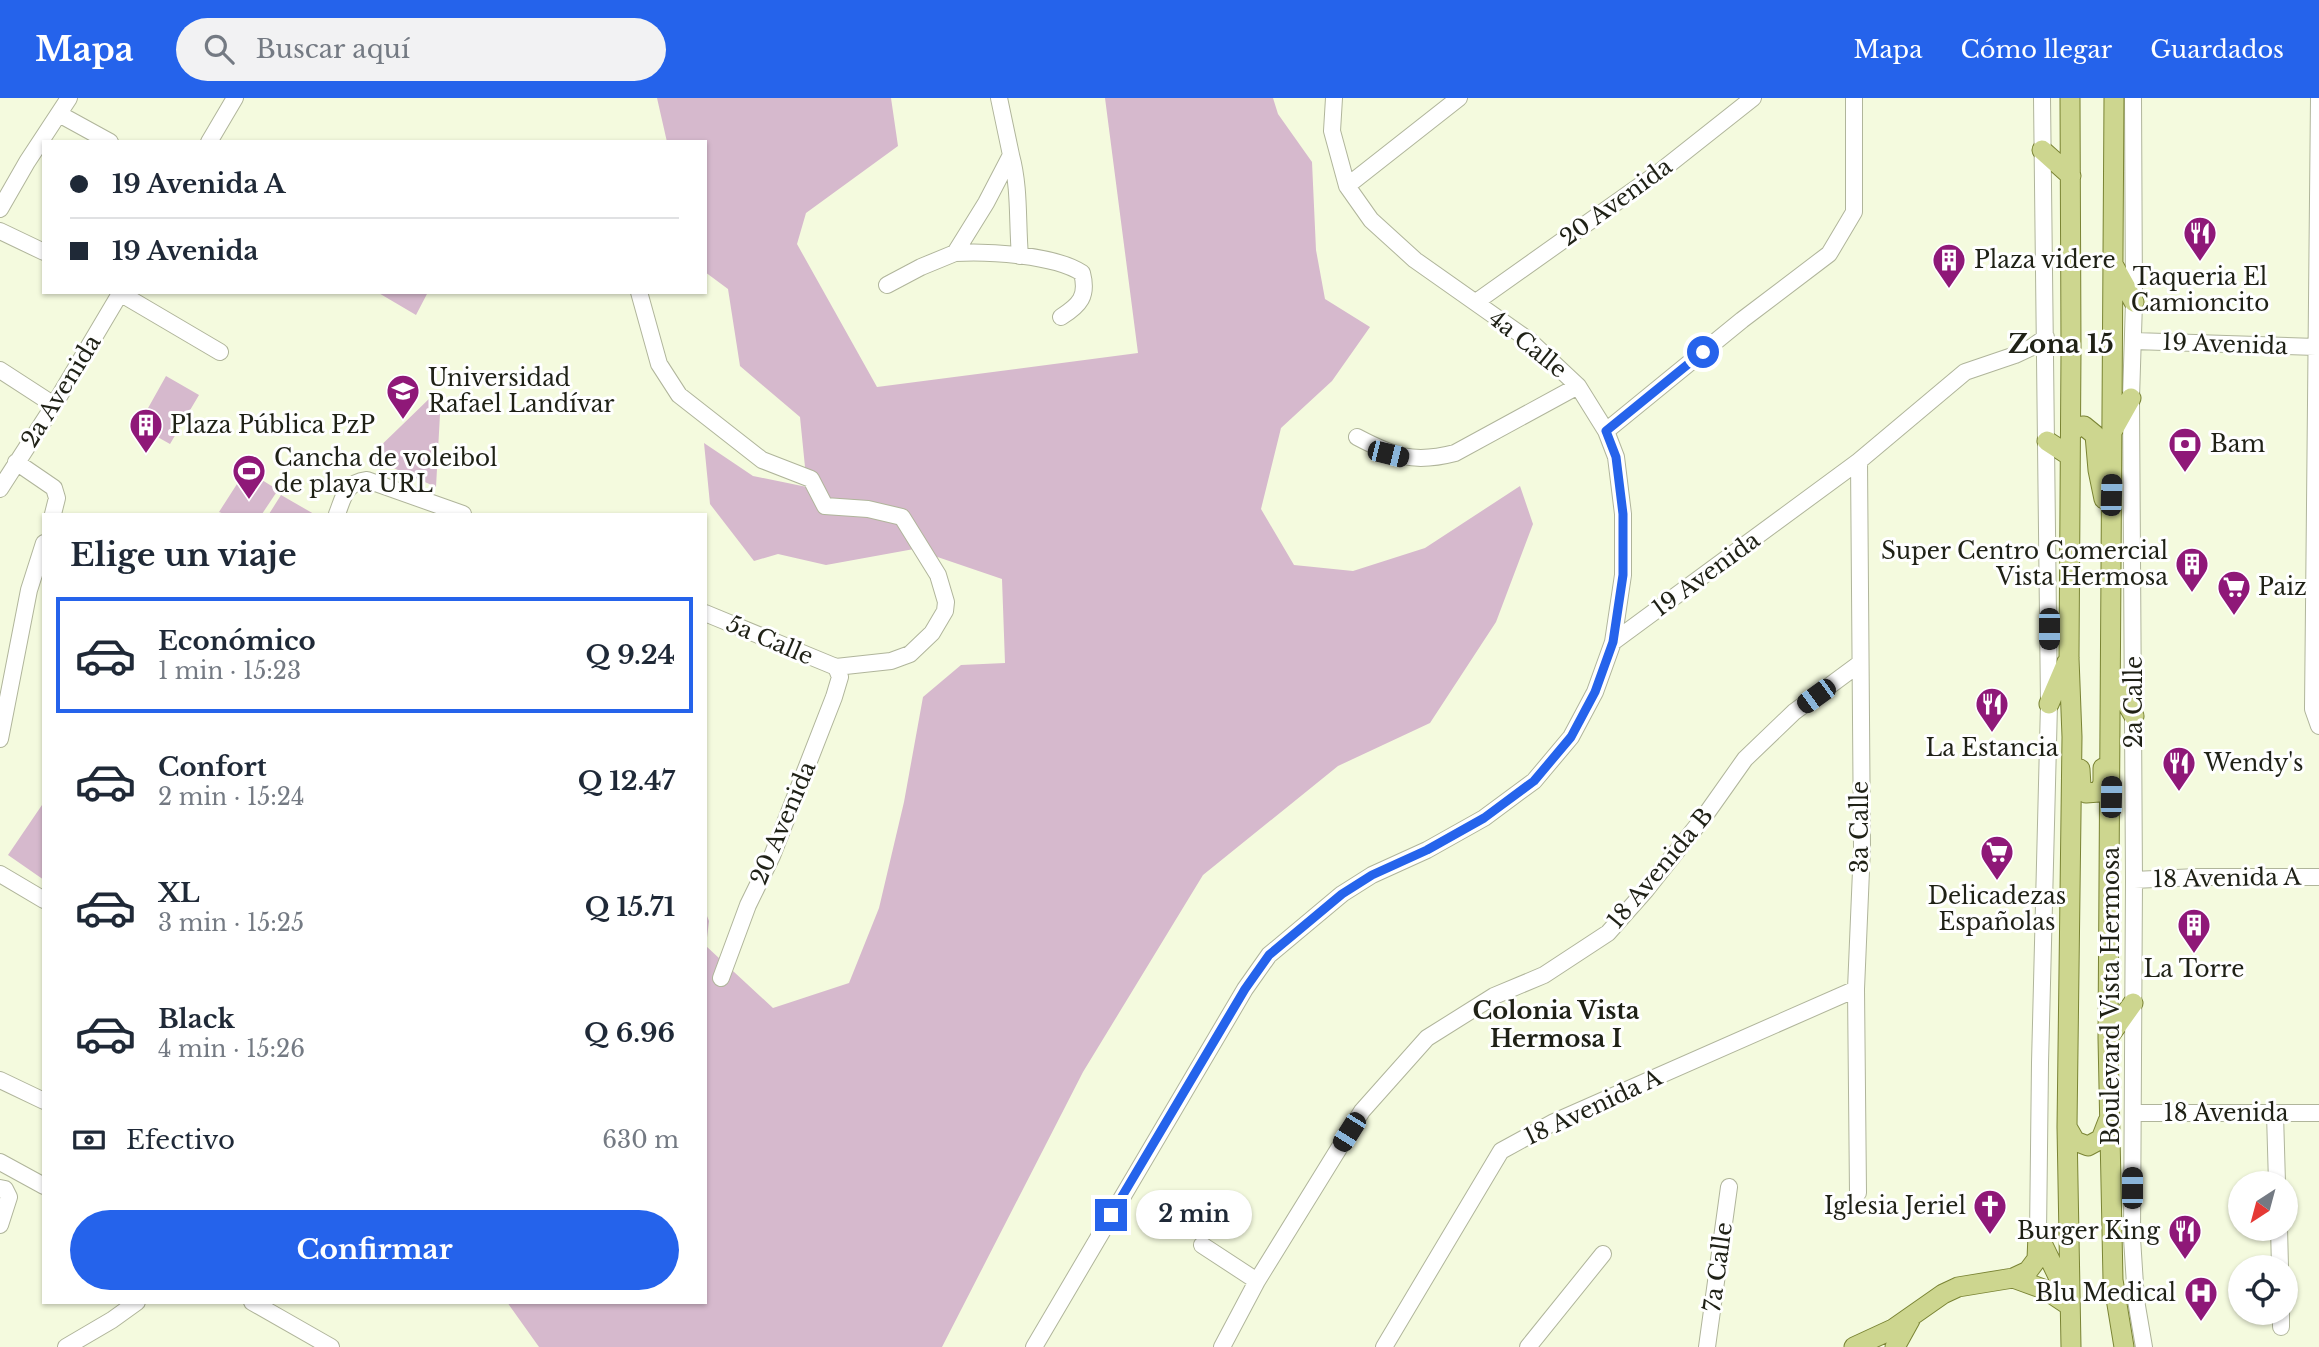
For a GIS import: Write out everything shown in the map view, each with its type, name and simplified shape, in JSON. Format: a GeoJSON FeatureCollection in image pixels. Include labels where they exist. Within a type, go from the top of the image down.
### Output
{"type":"FeatureCollection","features":[{"type":"Feature","properties":{"kind":"main road","name":"Boulevard Vista Hermosa"},"geometry":{"type":"LineString","coordinates":[[2070,98],[2071,704],[2067,1127],[2071,1347]]}},
{"type":"Feature","properties":{"kind":"main road","name":"Boulevard Vista Hermosa"},"geometry":{"type":"LineString","coordinates":[[2114,98],[2109,1038],[2113,1280],[2124,1347]]}},
{"type":"Feature","properties":{"kind":"main road"},"geometry":{"type":"LineString","coordinates":[[2042,150],[2071,176]]}},
{"type":"Feature","properties":{"kind":"main road"},"geometry":{"type":"LineString","coordinates":[[2112,264],[2134,302]]}},
{"type":"Feature","properties":{"kind":"main road"},"geometry":{"type":"LineString","coordinates":[[2113,431],[2131,398]]}},
{"type":"Feature","properties":{"kind":"main road"},"geometry":{"type":"LineString","coordinates":[[2071,433],[2077,427],[2084,426],[2095,435],[2101,491],[2110,516]]}},
{"type":"Feature","properties":{"kind":"main road"},"geometry":{"type":"LineString","coordinates":[[2047,440],[2070,456]]}},
{"type":"Feature","properties":{"kind":"main road"},"geometry":{"type":"LineString","coordinates":[[2049,704],[2069,658]]}},
{"type":"Feature","properties":{"kind":"main road"},"geometry":{"type":"LineString","coordinates":[[2111,670],[2114,681],[2134,716]]}},
{"type":"Feature","properties":{"kind":"main road"},"geometry":{"type":"LineString","coordinates":[[2071,704],[2080,721],[2080,783],[2087,793],[2096,794],[2101,788],[2103,758],[2112,743]]}},
{"type":"Feature","properties":{"kind":"main road"},"geometry":{"type":"LineString","coordinates":[[2109,1038],[2133,1003]]}},
{"type":"Feature","properties":{"kind":"main road"},"geometry":{"type":"LineString","coordinates":[[2067,1127],[2075,1141],[2084,1146],[2093,1145],[2103,1135],[2110,1115]]}},
{"type":"Feature","properties":{"kind":"main road"},"geometry":{"type":"LineString","coordinates":[[1880,1347],[1894,1338],[1912,1316],[1943,1294],[1958,1287],[2013,1278],[2033,1267],[2037,1259],[2038,1235]]}},
{"type":"Feature","properties":{"kind":"main road"},"geometry":{"type":"LineString","coordinates":[[2038,1235],[2070,1303]]}},
{"type":"Feature","properties":{"kind":"main road"},"geometry":{"type":"LineString","coordinates":[[2013,1278],[2046,1290],[2070,1303]]}},
{"type":"Feature","properties":{"kind":"main road"},"geometry":{"type":"LineString","coordinates":[[1854,1347],[1894,1338]]}},
{"type":"Feature","properties":{"kind":"street"},"geometry":{"type":"LineString","coordinates":[[0,209],[69,98]]}},
{"type":"Feature","properties":{"kind":"street"},"geometry":{"type":"LineString","coordinates":[[210,140],[234,98]]}},
{"type":"Feature","properties":{"kind":"street"},"geometry":{"type":"LineString","coordinates":[[999,98],[1014,169],[1020,220],[1020,256]]}},
{"type":"Feature","properties":{"kind":"street","name":"4a Calle"},"geometry":{"type":"LineString","coordinates":[[1334,98],[1332,131],[1347,186],[1371,220],[1415,260],[1530,341],[1578,386],[1606,431],[1616,457],[1623,514],[1623,575],[1613,642]]}},
{"type":"Feature","properties":{"kind":"street"},"geometry":{"type":"LineString","coordinates":[[1347,186],[1459,98]]}},
{"type":"Feature","properties":{"kind":"street","name":"20 Avenida"},"geometry":{"type":"LineString","coordinates":[[1476,302],[1662,170],[1753,98]]}},
{"type":"Feature","properties":{"kind":"street"},"geometry":{"type":"LineString","coordinates":[[1606,431],[1742,320],[1829,254],[1854,212],[1854,98]]}},
{"type":"Feature","properties":{"kind":"street"},"geometry":{"type":"LineString","coordinates":[[2038,1235],[2049,704],[2042,98]]}},
{"type":"Feature","properties":{"kind":"street","name":"2a Calle"},"geometry":{"type":"LineString","coordinates":[[2133,98],[2132,1238],[2136,1300],[2144,1347]]}},
{"type":"Feature","properties":{"kind":"street"},"geometry":{"type":"LineString","coordinates":[[2319,98],[2316,624],[2313,709],[2319,726]]}},
{"type":"Feature","properties":{"kind":"street"},"geometry":{"type":"LineString","coordinates":[[58,114],[106,140]]}},
{"type":"Feature","properties":{"kind":"street"},"geometry":{"type":"LineString","coordinates":[[955,253],[994,190],[1011,155]]}},
{"type":"Feature","properties":{"kind":"street"},"geometry":{"type":"LineString","coordinates":[[0,231],[42,251]]}},
{"type":"Feature","properties":{"kind":"street"},"geometry":{"type":"LineString","coordinates":[[887,285],[955,253],[980,252],[1020,256],[1070,265],[1082,274],[1084,295],[1080,303],[1061,317]]}},
{"type":"Feature","properties":{"kind":"street","name":"2a Avenida"},"geometry":{"type":"LineString","coordinates":[[2,480],[54,404],[119,294]]}},
{"type":"Feature","properties":{"kind":"street"},"geometry":{"type":"LineString","coordinates":[[122,294],[220,352]]}},
{"type":"Feature","properties":{"kind":"street"},"geometry":{"type":"LineString","coordinates":[[640,294],[659,364],[679,395],[762,460],[811,479],[825,506],[868,509],[902,517],[938,575],[946,602],[945,611],[932,633],[910,653],[891,662],[835,667]]}},
{"type":"Feature","properties":{"kind":"street","name":"19 Avenida"},"geometry":{"type":"LineString","coordinates":[[1613,642],[1859,461],[1965,372],[2015,355],[2046,337]]}},
{"type":"Feature","properties":{"kind":"street","name":"19 Avenida"},"geometry":{"type":"LineString","coordinates":[[2134,341],[2316,348]]}},
{"type":"Feature","properties":{"kind":"street"},"geometry":{"type":"LineString","coordinates":[[2015,355],[2047,374]]}},
{"type":"Feature","properties":{"kind":"street"},"geometry":{"type":"LineString","coordinates":[[0,370],[54,404]]}},
{"type":"Feature","properties":{"kind":"street"},"geometry":{"type":"LineString","coordinates":[[1357,437],[1388,454],[1419,459],[1437,458],[1455,453],[1578,386]]}},
{"type":"Feature","properties":{"kind":"street","name":"3a Calle"},"geometry":{"type":"LineString","coordinates":[[1858,1193],[1856,989],[1862,847],[1859,461]]}},
{"type":"Feature","properties":{"kind":"street"},"geometry":{"type":"LineString","coordinates":[[16,463],[54,488],[57,498],[53,513]]}},
{"type":"Feature","properties":{"kind":"street"},"geometry":{"type":"LineString","coordinates":[[337,513],[346,491],[355,482],[367,480],[460,513]]}},
{"type":"Feature","properties":{"kind":"street"},"geometry":{"type":"LineString","coordinates":[[0,739],[29,590],[42,549]]}},
{"type":"Feature","properties":{"kind":"street","name":"5a Calle"},"geometry":{"type":"LineString","coordinates":[[707,615],[835,667]]}},
{"type":"Feature","properties":{"kind":"street"},"geometry":{"type":"LineString","coordinates":[[1034,1347],[1238,1000],[1269,955],[1342,894],[1372,875],[1427,850],[1484,818],[1534,781],[1571,737],[1595,692],[1613,642]]}},
{"type":"Feature","properties":{"kind":"street","name":"18 Avenida B"},"geometry":{"type":"LineString","coordinates":[[1222,1347],[1257,1281],[1362,1111],[1427,1038],[1494,996],[1544,975],[1608,933],[1704,817],[1745,759],[1794,712],[1859,664]]}},
{"type":"Feature","properties":{"kind":"street","name":"20 Avenida"},"geometry":{"type":"LineString","coordinates":[[721,978],[748,905],[772,856],[834,697],[840,677],[835,667]]}},
{"type":"Feature","properties":{"kind":"street"},"geometry":{"type":"LineString","coordinates":[[0,874],[42,900]]}},
{"type":"Feature","properties":{"kind":"street","name":"18 Avenida A"},"geometry":{"type":"LineString","coordinates":[[2134,880],[2319,877]]}},
{"type":"Feature","properties":{"kind":"street","name":"18 Avenida A"},"geometry":{"type":"LineString","coordinates":[[1384,1347],[1501,1151],[1554,1122],[1856,989]]}},
{"type":"Feature","properties":{"kind":"street"},"geometry":{"type":"LineString","coordinates":[[0,1080],[42,1100]]}},
{"type":"Feature","properties":{"kind":"street","name":"18 Avenida"},"geometry":{"type":"LineString","coordinates":[[2133,1113],[2319,1113]]}},
{"type":"Feature","properties":{"kind":"street"},"geometry":{"type":"LineString","coordinates":[[2276,1114],[2277,1171]]}},
{"type":"Feature","properties":{"kind":"street"},"geometry":{"type":"LineString","coordinates":[[0,1162],[42,1185]]}},
{"type":"Feature","properties":{"kind":"street","name":"7a Calle"},"geometry":{"type":"LineString","coordinates":[[1707,1347],[1729,1187]]}},
{"type":"Feature","properties":{"kind":"street"},"geometry":{"type":"LineString","coordinates":[[0,1188],[5,1189],[9,1196],[0,1225]]}},
{"type":"Feature","properties":{"kind":"street"},"geometry":{"type":"LineString","coordinates":[[1202,1245],[1257,1281]]}},
{"type":"Feature","properties":{"kind":"street"},"geometry":{"type":"LineString","coordinates":[[1528,1347],[1603,1254]]}},
{"type":"Feature","properties":{"kind":"street"},"geometry":{"type":"LineString","coordinates":[[66,1347],[134,1304]]}},
{"type":"Feature","properties":{"kind":"street"},"geometry":{"type":"LineString","coordinates":[[256,1304],[331,1347]]}},
{"type":"Feature","properties":{"kind":"shaded area"},"geometry":{"type":"Polygon","coordinates":[[[657,98],[891,98],[898,146],[806,213],[797,244],[877,387],[1138,353],[1105,98],[1273,98],[1278,114],[1312,162],[1316,250],[1325,299],[1370,327],[1332,381],[1281,428],[1261,509],[1294,565],[1353,571],[1425,548],[1520,486],[1533,524],[1496,622],[1430,723],[1338,766],[1203,875],[1083,1072],[942,1347],[539,1347],[508,1304],[707,1304],[707,947],[773,1008],[849,983],[879,908],[904,802],[923,697],[961,665],[1005,663],[1002,579],[914,549],[826,565],[778,554],[754,561],[710,504],[704,443],[753,476],[807,487],[800,417],[740,366],[728,289],[707,273],[707,140],[667,140],[657,98]]]}},
{"type":"Feature","properties":{"kind":"shaded area"},"geometry":{"type":"Polygon","coordinates":[[[380,294],[427,294],[416,315],[380,294]]]}},
{"type":"Feature","properties":{"kind":"shaded area"},"geometry":{"type":"Polygon","coordinates":[[[166,376],[199,395],[170,444],[138,426],[166,376]]]}},
{"type":"Feature","properties":{"kind":"shaded area"},"geometry":{"type":"Polygon","coordinates":[[[432,396],[441,396],[436,487],[369,457],[432,396]]]}},
{"type":"Feature","properties":{"kind":"shaded area","name":"Cancha de voleibol de playa URL"},"geometry":{"type":"Polygon","coordinates":[[[246,470],[278,490],[263,513],[219,512],[246,470]]]}},
{"type":"Feature","properties":{"kind":"shaded area"},"geometry":{"type":"Polygon","coordinates":[[[281,495],[312,513],[270,513],[281,495]]]}},
{"type":"Feature","properties":{"kind":"shaded area"},"geometry":{"type":"Polygon","coordinates":[[[42,805],[42,879],[8,855],[42,805]]]}},
{"type":"Feature","properties":{"kind":"place","name":"Taqueria El Camioncito"},"geometry":{"type":"Point","coordinates":[2200,263]}},
{"type":"Feature","properties":{"kind":"place","name":"Plaza videre"},"geometry":{"type":"Point","coordinates":[1949,290]}},
{"type":"Feature","properties":{"kind":"place","name":"Universidad Rafael Landívar"},"geometry":{"type":"Point","coordinates":[403,421]}},
{"type":"Feature","properties":{"kind":"place","name":"Plaza Pública PzP"},"geometry":{"type":"Point","coordinates":[146,455]}},
{"type":"Feature","properties":{"kind":"place","name":"Bam"},"geometry":{"type":"Point","coordinates":[2185,474]}},
{"type":"Feature","properties":{"kind":"place","name":"Cancha de voleibol de playa URL"},"geometry":{"type":"Point","coordinates":[249,501]}},
{"type":"Feature","properties":{"kind":"place","name":"Super Centro Comercial Vista Hermosa"},"geometry":{"type":"Point","coordinates":[2192,594]}},
{"type":"Feature","properties":{"kind":"place","name":"Paiz"},"geometry":{"type":"Point","coordinates":[2234,617]}},
{"type":"Feature","properties":{"kind":"place","name":"La Estancia"},"geometry":{"type":"Point","coordinates":[1992,734]}},
{"type":"Feature","properties":{"kind":"place","name":"Wendy's"},"geometry":{"type":"Point","coordinates":[2179,793]}},
{"type":"Feature","properties":{"kind":"place","name":"Delicadezas Españolas"},"geometry":{"type":"Point","coordinates":[1997,882]}},
{"type":"Feature","properties":{"kind":"place","name":"La Torre"},"geometry":{"type":"Point","coordinates":[2194,955]}},
{"type":"Feature","properties":{"kind":"place","name":"Iglesia Jeriel"},"geometry":{"type":"Point","coordinates":[1990,1236]}},
{"type":"Feature","properties":{"kind":"place","name":"Burger King"},"geometry":{"type":"Point","coordinates":[2185,1261]}},
{"type":"Feature","properties":{"kind":"place","name":"Blu Medical"},"geometry":{"type":"Point","coordinates":[2201,1323]}},
{"type":"Feature","properties":{"kind":"district","name":"Zona 15"},"geometry":{"type":"Point","coordinates":[2061,344]}},
{"type":"Feature","properties":{"kind":"district","name":"Colonia Vista Hermosa I"},"geometry":{"type":"Point","coordinates":[1556,1025]}},
{"type":"Feature","properties":{"kind":"route"},"geometry":{"type":"LineString","coordinates":[[1111,1215],[1245,989],[1269,955],[1342,894],[1372,875],[1427,850],[1484,818],[1534,781],[1571,737],[1595,692],[1613,642],[1623,575],[1623,514],[1616,457],[1606,431],[1703,352]]}}]}
